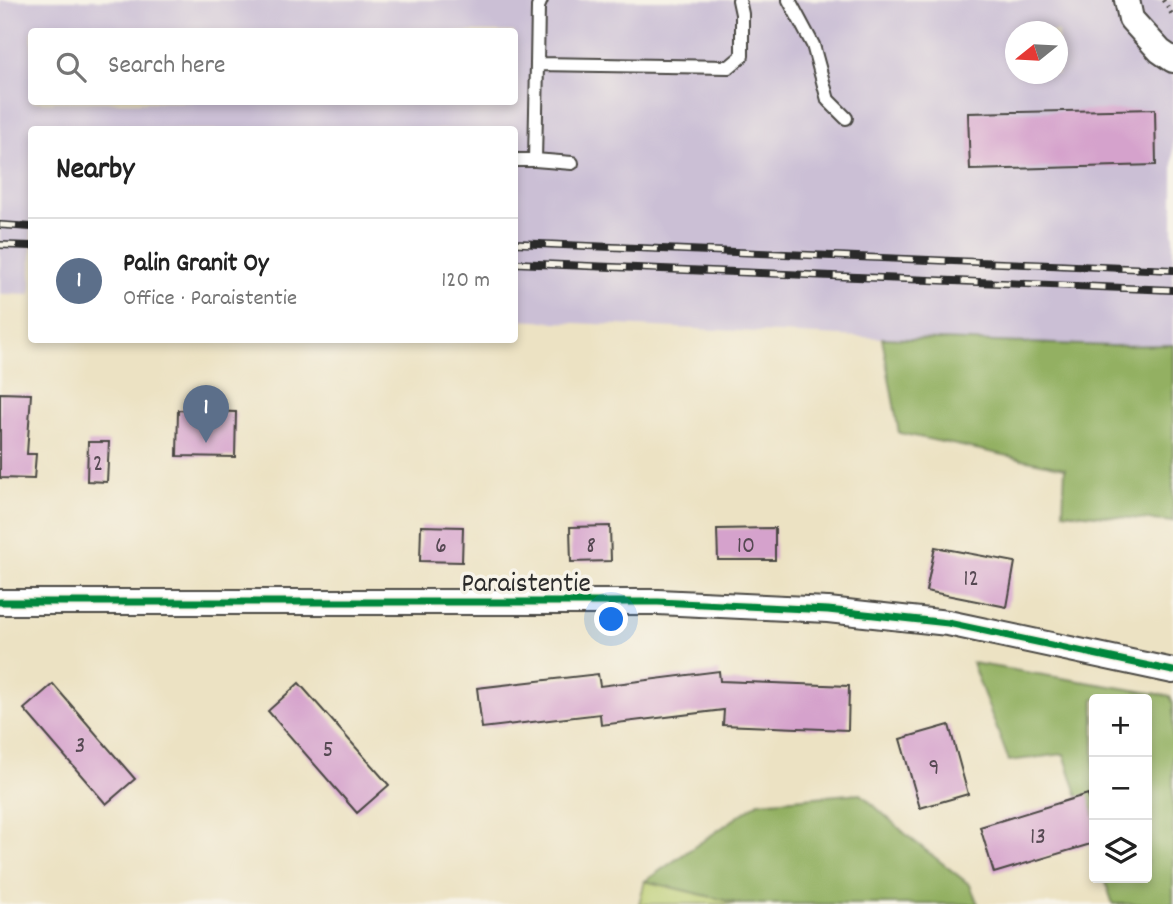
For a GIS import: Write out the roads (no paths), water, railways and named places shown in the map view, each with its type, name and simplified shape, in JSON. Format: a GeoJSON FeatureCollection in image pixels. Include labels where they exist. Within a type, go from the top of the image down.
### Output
{"type":"FeatureCollection","features":[{"type":"Feature","properties":{"kind":"street"},"geometry":{"type":"LineString","coordinates":[[1126,0],[1131,19],[1160,51],[1173,60]]}},
{"type":"Feature","properties":{"kind":"street","name":"Paraistentie"},"geometry":{"type":"LineString","coordinates":[[0,602],[658,602],[828,610],[948,623],[1173,671]]}},
{"type":"Feature","properties":{"kind":"lane"},"geometry":{"type":"LineString","coordinates":[[534,160],[538,6],[541,0]]}},
{"type":"Feature","properties":{"kind":"lane"},"geometry":{"type":"LineString","coordinates":[[537,64],[729,66],[742,56],[742,14],[739,0]]}},
{"type":"Feature","properties":{"kind":"lane"},"geometry":{"type":"LineString","coordinates":[[789,0],[813,45],[828,100],[846,118]]}},
{"type":"Feature","properties":{"kind":"lane"},"geometry":{"type":"LineString","coordinates":[[518,160],[572,163]]}},
{"type":"Feature","properties":{"kind":"railway"},"geometry":{"type":"LineString","coordinates":[[0,225],[28,227]]}},
{"type":"Feature","properties":{"kind":"railway"},"geometry":{"type":"LineString","coordinates":[[518,243],[1173,270]]}},
{"type":"Feature","properties":{"kind":"railway"},"geometry":{"type":"LineString","coordinates":[[0,245],[28,246]]}},
{"type":"Feature","properties":{"kind":"railway"},"geometry":{"type":"LineString","coordinates":[[518,263],[1173,290]]}},
{"type":"Feature","properties":{"kind":"place","name":"Palin Granit Oy"},"geometry":{"type":"Point","coordinates":[206,443]}}]}
